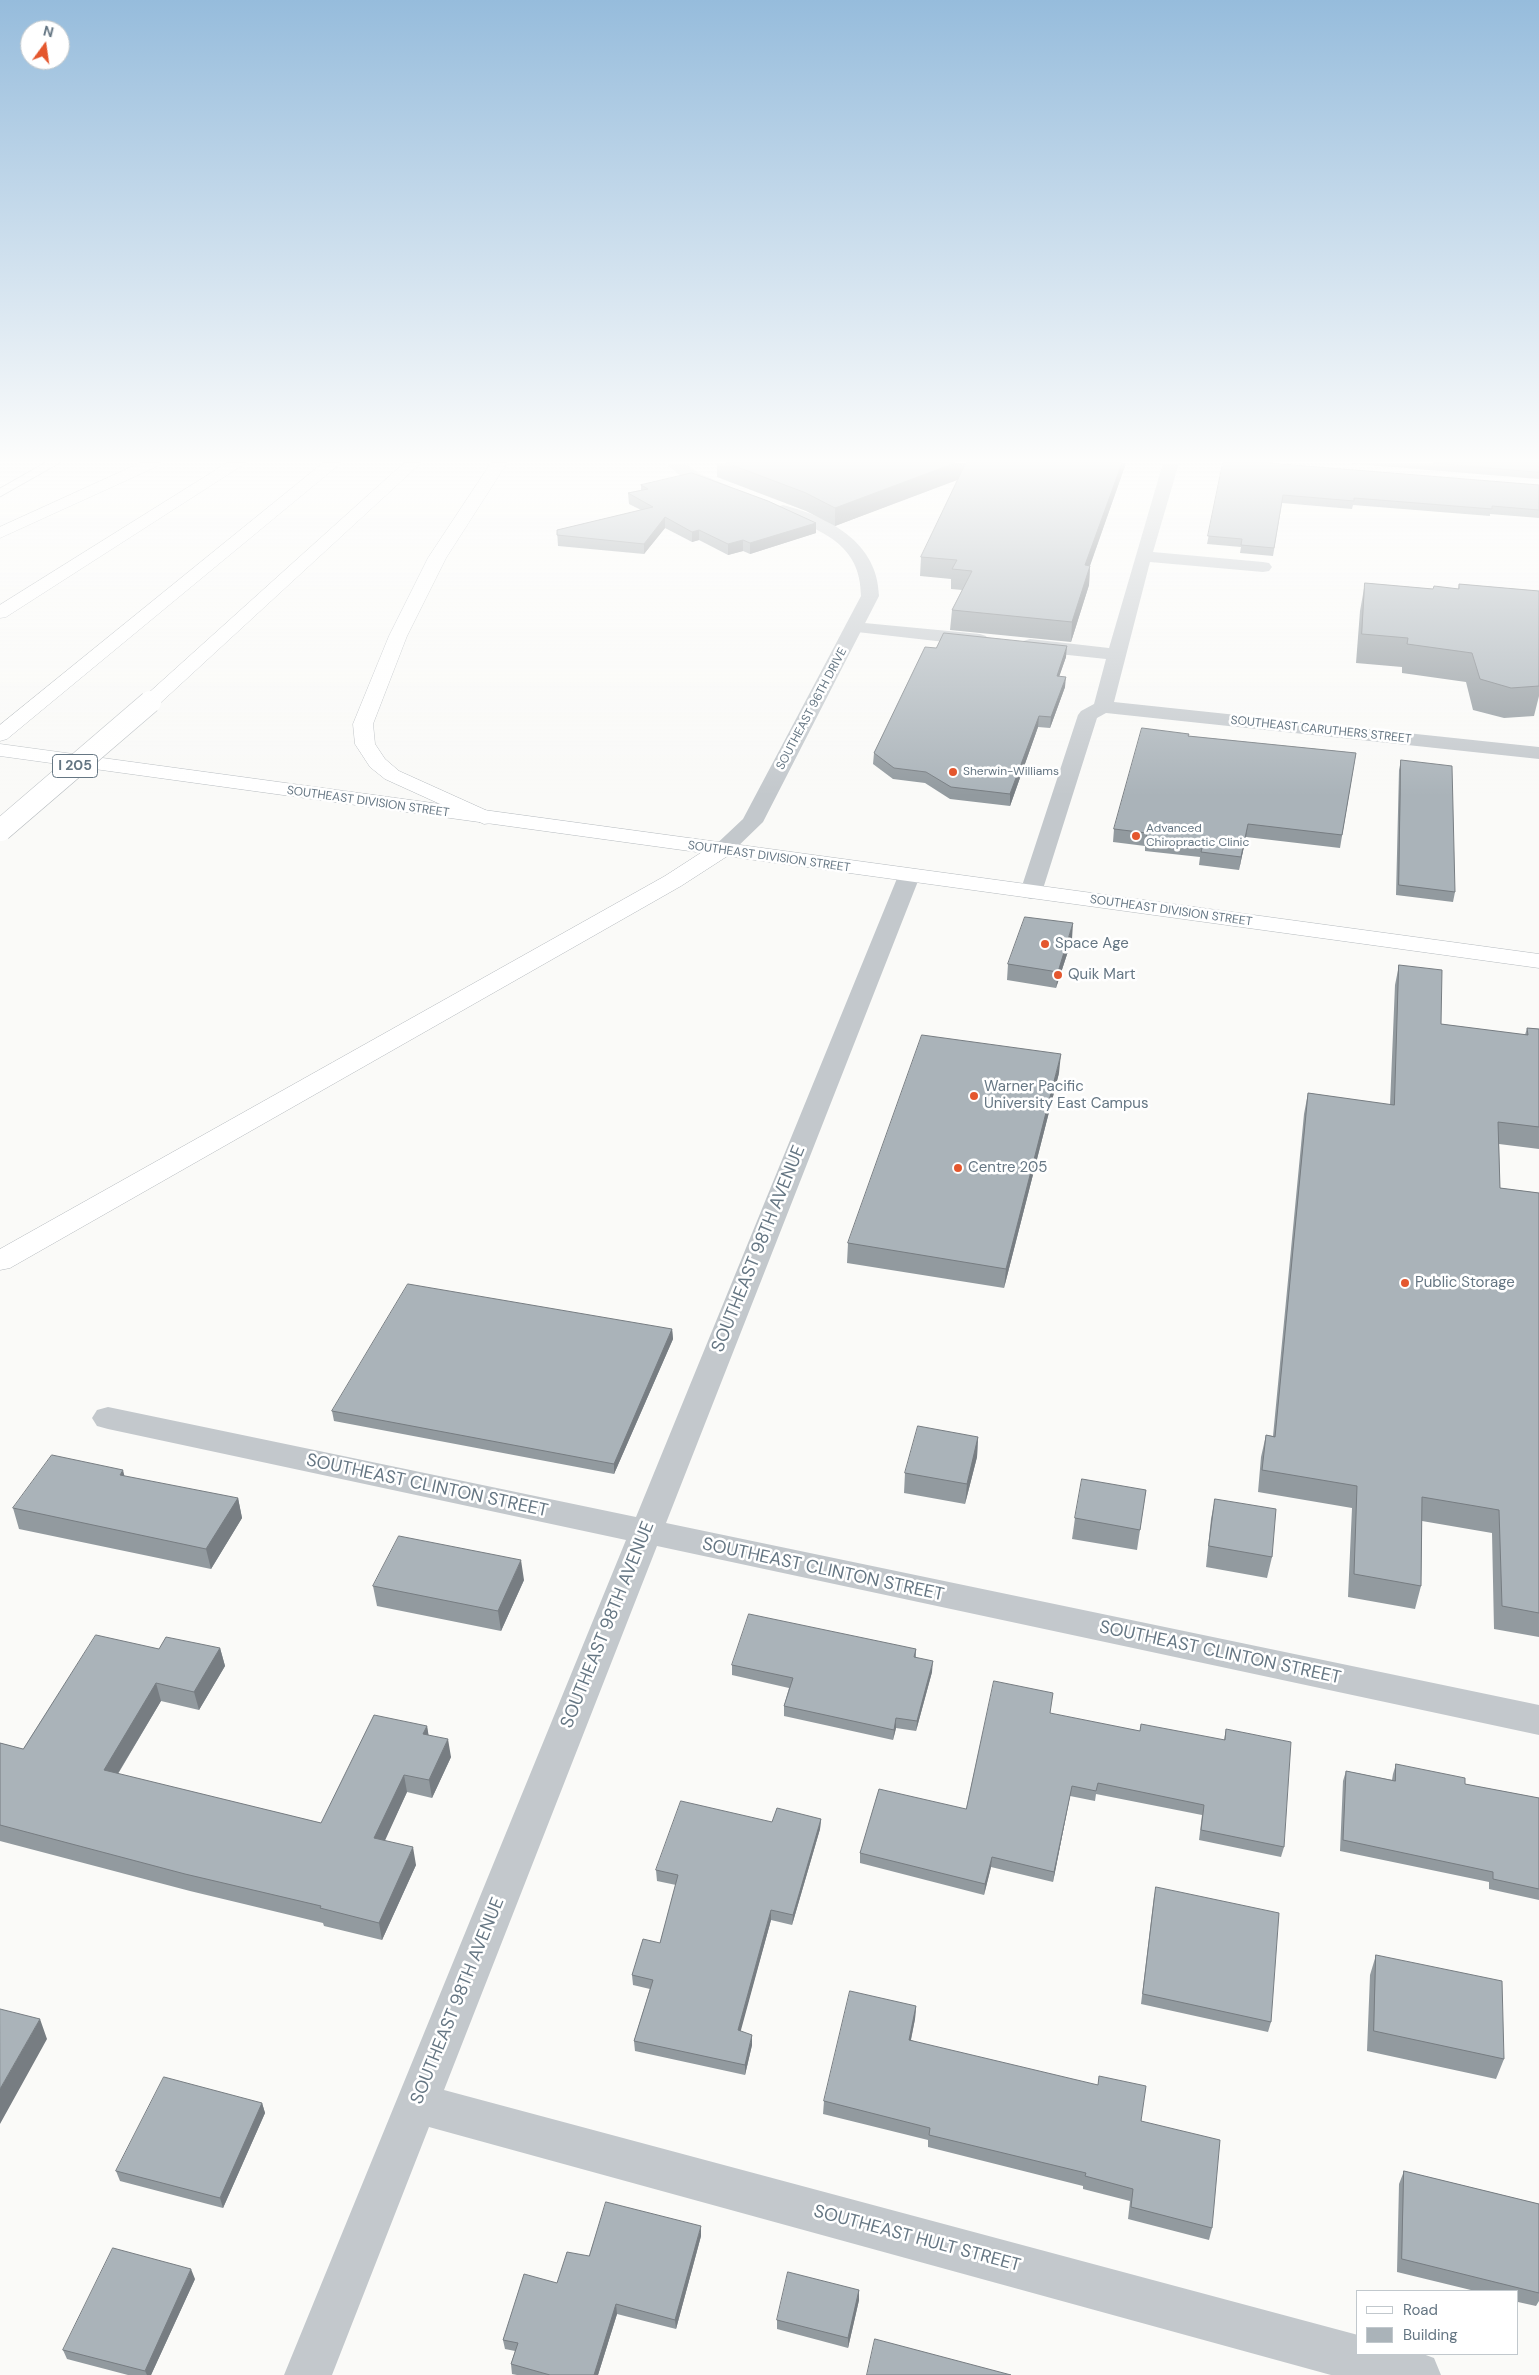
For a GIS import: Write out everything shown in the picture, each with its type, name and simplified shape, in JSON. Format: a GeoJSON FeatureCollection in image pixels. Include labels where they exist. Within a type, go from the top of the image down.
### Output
{"type":"FeatureCollection","features":[{"type":"Feature","properties":{"kind":"main road"},"geometry":{"type":"LineString","coordinates":[[0,613],[62,574]]}},
{"type":"Feature","properties":{"kind":"main road"},"geometry":{"type":"LineString","coordinates":[[0,735],[197,574]]}},
{"type":"Feature","properties":{"kind":"main road","name":"I 205"},"geometry":{"type":"LineString","coordinates":[[0,830],[150,702],[291,574]]}},
{"type":"Feature","properties":{"kind":"main road"},"geometry":{"type":"LineString","coordinates":[[429,574],[398,636],[363,724],[365,744],[377,763],[392,775],[484,818]]}},
{"type":"Feature","properties":{"kind":"main road","name":"SOUTHEAST DIVISION STREET"},"geometry":{"type":"LineString","coordinates":[[0,750],[484,818],[1539,961]]}},
{"type":"Feature","properties":{"kind":"main road"},"geometry":{"type":"LineString","coordinates":[[0,1261],[668,884],[721,850]]}},
{"type":"Feature","properties":{"kind":"street","name":"SOUTHEAST 96TH DRIVE"},"geometry":{"type":"LineString","coordinates":[[721,850],[752,822],[870,596],[870,574]]}},
{"type":"Feature","properties":{"kind":"street"},"geometry":{"type":"LineString","coordinates":[[1031,892],[1088,715],[1103,707],[1138,574]]}},
{"type":"Feature","properties":{"kind":"street"},"geometry":{"type":"LineString","coordinates":[[854,627],[1116,654]]}},
{"type":"Feature","properties":{"kind":"street","name":"SOUTHEAST CARUTHERS STREET"},"geometry":{"type":"LineString","coordinates":[[1103,707],[1539,753]]}},
{"type":"Feature","properties":{"kind":"street","name":"SOUTHEAST 98TH AVENUE"},"geometry":{"type":"LineString","coordinates":[[308,2375],[909,876]]}},
{"type":"Feature","properties":{"kind":"street","name":"SOUTHEAST CLINTON STREET"},"geometry":{"type":"LineString","coordinates":[[108,1418],[645,1533],[1539,1720]]}},
{"type":"Feature","properties":{"kind":"street","name":"SOUTHEAST HULT STREET"},"geometry":{"type":"LineString","coordinates":[[417,2103],[1417,2375]]}},
{"type":"Feature","properties":{"kind":"building"},"geometry":{"type":"Polygon","coordinates":[[[971,574],[1087,574],[1072,622],[952,610],[971,574]]]}},
{"type":"Feature","properties":{"kind":"building"},"geometry":{"type":"Polygon","coordinates":[[[1365,583],[1433,589],[1434,586],[1459,589],[1459,584],[1539,591],[1539,686],[1511,688],[1480,679],[1472,653],[1407,644],[1408,638],[1362,634],[1365,583]]]}},
{"type":"Feature","properties":{"kind":"building"},"geometry":{"type":"Polygon","coordinates":[[[944,633],[1067,646],[1057,676],[1066,677],[1051,717],[1039,716],[1010,794],[951,787],[926,772],[894,768],[874,753],[925,647],[936,648],[944,633]]]}},
{"type":"Feature","properties":{"kind":"building"},"geometry":{"type":"Polygon","coordinates":[[[1142,728],[1189,734],[1188,736],[1356,753],[1342,835],[1248,824],[1241,857],[1201,852],[1203,844],[1146,838],[1147,833],[1114,829],[1142,728]]]}},
{"type":"Feature","properties":{"kind":"building"},"geometry":{"type":"Polygon","coordinates":[[[1401,760],[1452,766],[1455,892],[1399,885],[1401,760]]]}},
{"type":"Feature","properties":{"kind":"building"},"geometry":{"type":"Polygon","coordinates":[[[1025,917],[1073,923],[1058,972],[1008,964],[1025,917]]]}},
{"type":"Feature","properties":{"kind":"building","name":"Public Storage"},"geometry":{"type":"Polygon","coordinates":[[[1399,965],[1442,970],[1441,1024],[1528,1035],[1527,1028],[1539,1029],[1539,1127],[1498,1122],[1500,1188],[1539,1193],[1539,1613],[1502,1606],[1499,1510],[1422,1497],[1421,1586],[1354,1574],[1357,1486],[1262,1470],[1266,1435],[1275,1437],[1308,1093],[1394,1105],[1399,965]]]}},
{"type":"Feature","properties":{"kind":"building","name":"Centre 205"},"geometry":{"type":"Polygon","coordinates":[[[922,1035],[1061,1054],[1006,1269],[848,1243],[922,1035]]]}},
{"type":"Feature","properties":{"kind":"building"},"geometry":{"type":"Polygon","coordinates":[[[408,1284],[672,1329],[614,1464],[332,1411],[408,1284]]]}},
{"type":"Feature","properties":{"kind":"building"},"geometry":{"type":"Polygon","coordinates":[[[918,1426],[978,1437],[967,1484],[905,1473],[918,1426]]]}},
{"type":"Feature","properties":{"kind":"building"},"geometry":{"type":"Polygon","coordinates":[[[52,1455],[123,1470],[120,1475],[238,1498],[206,1549],[13,1508],[52,1455]]]}},
{"type":"Feature","properties":{"kind":"building"},"geometry":{"type":"Polygon","coordinates":[[[1082,1479],[1146,1490],[1140,1530],[1075,1518],[1082,1479]]]}},
{"type":"Feature","properties":{"kind":"building"},"geometry":{"type":"Polygon","coordinates":[[[1215,1499],[1276,1509],[1272,1557],[1209,1546],[1215,1499]]]}},
{"type":"Feature","properties":{"kind":"building"},"geometry":{"type":"Polygon","coordinates":[[[399,1536],[521,1560],[498,1611],[373,1586],[399,1536]]]}},
{"type":"Feature","properties":{"kind":"building"},"geometry":{"type":"Polygon","coordinates":[[[749,1614],[916,1649],[914,1657],[933,1661],[917,1721],[896,1718],[894,1730],[784,1706],[793,1678],[732,1665],[749,1614]]]}},
{"type":"Feature","properties":{"kind":"building"},"geometry":{"type":"Polygon","coordinates":[[[96,1635],[159,1649],[166,1637],[220,1648],[194,1692],[156,1683],[104,1770],[321,1823],[374,1715],[427,1726],[423,1734],[448,1739],[429,1780],[404,1775],[374,1838],[413,1847],[379,1923],[320,1908],[321,1906],[185,1874],[0,1825],[0,1743],[23,1749],[96,1635]]]}},
{"type":"Feature","properties":{"kind":"building"},"geometry":{"type":"Polygon","coordinates":[[[994,1681],[1053,1693],[1050,1713],[1140,1731],[1141,1724],[1225,1740],[1226,1729],[1291,1742],[1284,1847],[1201,1830],[1204,1805],[1098,1783],[1096,1791],[1072,1786],[1054,1872],[992,1857],[985,1884],[860,1853],[879,1789],[966,1809],[994,1681]]]}},
{"type":"Feature","properties":{"kind":"building"},"geometry":{"type":"Polygon","coordinates":[[[1396,1764],[1465,1778],[1465,1784],[1539,1798],[1539,1889],[1493,1879],[1493,1872],[1343,1840],[1346,1771],[1395,1781],[1396,1764]]]}},
{"type":"Feature","properties":{"kind":"building"},"geometry":{"type":"Polygon","coordinates":[[[681,1801],[772,1822],[777,1808],[821,1819],[793,1915],[771,1910],[738,2030],[752,2035],[745,2065],[634,2041],[653,1980],[632,1975],[643,1939],[660,1943],[678,1875],[656,1870],[681,1801]]]}},
{"type":"Feature","properties":{"kind":"building"},"geometry":{"type":"Polygon","coordinates":[[[1156,1887],[1279,1913],[1271,2022],[1143,1994],[1156,1887]]]}},
{"type":"Feature","properties":{"kind":"building"},"geometry":{"type":"Polygon","coordinates":[[[1376,1955],[1502,1981],[1504,2059],[1374,2031],[1376,1955]]]}},
{"type":"Feature","properties":{"kind":"building"},"geometry":{"type":"Polygon","coordinates":[[[850,1991],[916,2006],[909,2040],[1098,2085],[1099,2076],[1146,2086],[1141,2121],[1220,2140],[1212,2228],[1131,2207],[1133,2189],[1085,2176],[1086,2173],[929,2135],[930,2128],[824,2101],[850,1991]]]}},
{"type":"Feature","properties":{"kind":"building"},"geometry":{"type":"Polygon","coordinates":[[[0,2009],[40,2019],[0,2089],[0,2009]]]}},
{"type":"Feature","properties":{"kind":"building"},"geometry":{"type":"Polygon","coordinates":[[[164,2077],[262,2103],[220,2198],[116,2171],[164,2077]]]}},
{"type":"Feature","properties":{"kind":"building"},"geometry":{"type":"Polygon","coordinates":[[[1404,2171],[1539,2204],[1539,2293],[1402,2259],[1404,2171]]]}},
{"type":"Feature","properties":{"kind":"building"},"geometry":{"type":"Polygon","coordinates":[[[606,2202],[701,2226],[675,2320],[616,2304],[594,2375],[550,2375],[511,2364],[518,2343],[503,2340],[524,2274],[557,2283],[567,2252],[589,2256],[606,2202]]]}},
{"type":"Feature","properties":{"kind":"building"},"geometry":{"type":"Polygon","coordinates":[[[113,2248],[191,2269],[145,2371],[63,2350],[113,2248]]]}},
{"type":"Feature","properties":{"kind":"building"},"geometry":{"type":"Polygon","coordinates":[[[788,2272],[859,2290],[848,2338],[777,2320],[788,2272]]]}},
{"type":"Feature","properties":{"kind":"building"},"geometry":{"type":"Polygon","coordinates":[[[875,2339],[1011,2375],[867,2375],[875,2339]]]}},
{"type":"Feature","properties":{"kind":"place","name":"Sherwin-Williams"},"geometry":{"type":"Point","coordinates":[953,772]}},
{"type":"Feature","properties":{"kind":"place","name":"Advanced Chiropractic Clinic"},"geometry":{"type":"Point","coordinates":[1136,836]}},
{"type":"Feature","properties":{"kind":"place","name":"Space Age"},"geometry":{"type":"Point","coordinates":[1045,944]}},
{"type":"Feature","properties":{"kind":"place","name":"Quik Mart"},"geometry":{"type":"Point","coordinates":[1058,975]}},
{"type":"Feature","properties":{"kind":"place","name":"Warner Pacific University East Campus"},"geometry":{"type":"Point","coordinates":[974,1096]}},
{"type":"Feature","properties":{"kind":"place","name":"Centre 205"},"geometry":{"type":"Point","coordinates":[958,1168]}},
{"type":"Feature","properties":{"kind":"place","name":"Public Storage"},"geometry":{"type":"Point","coordinates":[1405,1283]}}]}
